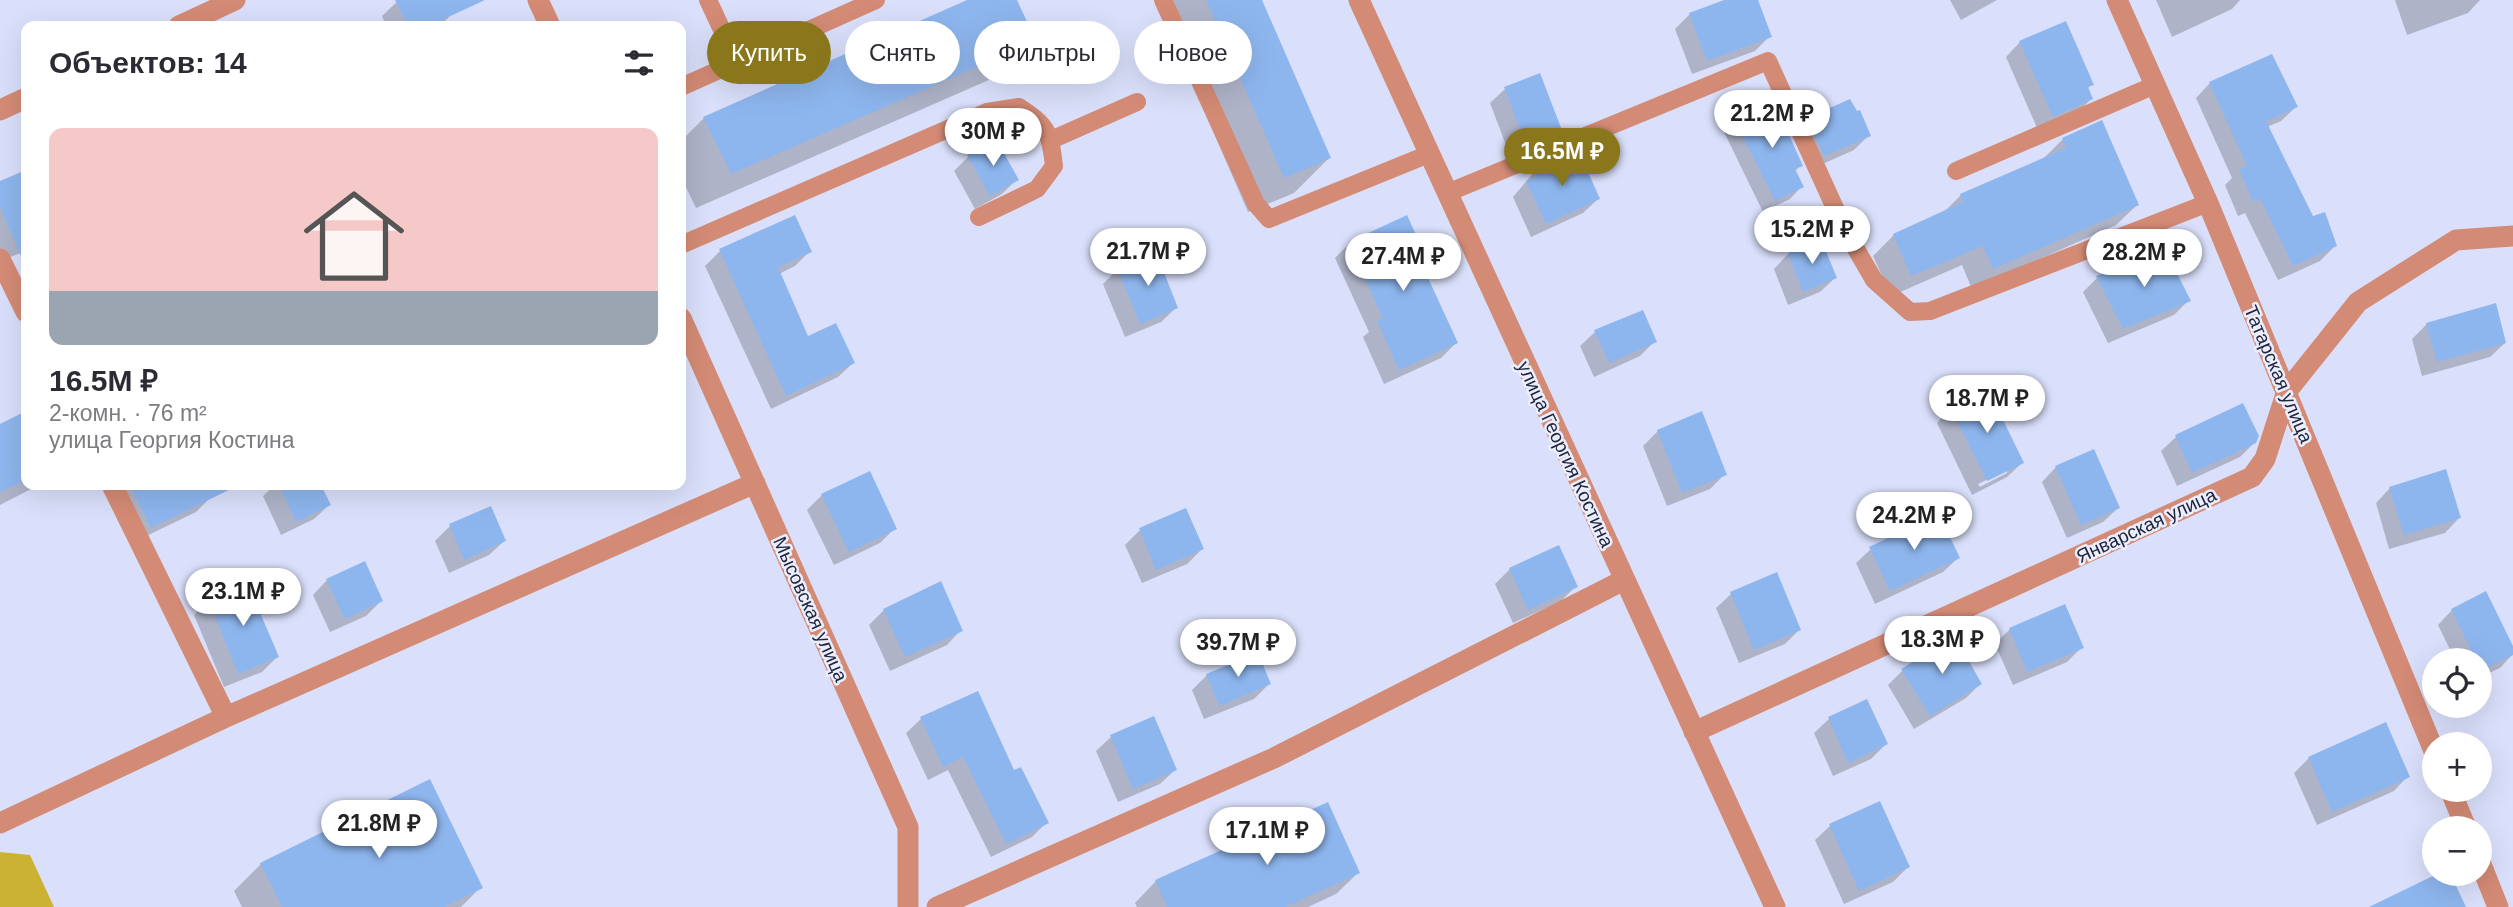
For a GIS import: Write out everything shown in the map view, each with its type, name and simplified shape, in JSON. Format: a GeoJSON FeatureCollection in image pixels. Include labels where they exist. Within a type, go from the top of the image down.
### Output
{"type":"FeatureCollection","features":[{"type":"Feature","properties":{"kind":"street"},"geometry":{"type":"LineString","coordinates":[[190,21],[235,0]]}},
{"type":"Feature","properties":{"kind":"street"},"geometry":{"type":"LineString","coordinates":[[538,0],[548,21]]}},
{"type":"Feature","properties":{"kind":"street","name":"улица Георгия Костина"},"geometry":{"type":"LineString","coordinates":[[1359,0],[1775,907]]}},
{"type":"Feature","properties":{"kind":"street","name":"Татарская улица"},"geometry":{"type":"LineString","coordinates":[[2117,0],[2208,203],[2426,732]]}},
{"type":"Feature","properties":{"kind":"street"},"geometry":{"type":"LineString","coordinates":[[0,110],[21,100]]}},
{"type":"Feature","properties":{"kind":"street","name":"Январская улица"},"geometry":{"type":"LineString","coordinates":[[1693,732],[2252,477],[2265,459],[2287,391],[2358,302],[2456,240],[2513,236]]}},
{"type":"Feature","properties":{"kind":"street"},"geometry":{"type":"LineString","coordinates":[[0,258],[21,302]]}},
{"type":"Feature","properties":{"kind":"street","name":"Мысовская улица"},"geometry":{"type":"LineString","coordinates":[[686,329],[908,827],[908,907]]}},
{"type":"Feature","properties":{"kind":"street"},"geometry":{"type":"LineString","coordinates":[[0,823],[226,716],[755,483]]}},
{"type":"Feature","properties":{"kind":"street"},"geometry":{"type":"LineString","coordinates":[[114,490],[226,716]]}},
{"type":"Feature","properties":{"kind":"street"},"geometry":{"type":"LineString","coordinates":[[937,907],[1274,758],[1624,580]]}},
{"type":"Feature","properties":{"kind":"street"},"geometry":{"type":"LineString","coordinates":[[2490,886],[2498,907]]}},
{"type":"Feature","properties":{"kind":"lane"},"geometry":{"type":"LineString","coordinates":[[708,0],[718,21]]}},
{"type":"Feature","properties":{"kind":"lane"},"geometry":{"type":"LineString","coordinates":[[829,21],[876,0]]}},
{"type":"Feature","properties":{"kind":"lane"},"geometry":{"type":"LineString","coordinates":[[1163,0],[1256,204],[1269,219],[1429,154]]}},
{"type":"Feature","properties":{"kind":"lane"},"geometry":{"type":"LineString","coordinates":[[1447,193],[1768,61],[1845,230],[1874,280],[1910,312],[1930,311],[2208,203]]}},
{"type":"Feature","properties":{"kind":"lane"},"geometry":{"type":"LineString","coordinates":[[686,85],[707,75]]}},
{"type":"Feature","properties":{"kind":"lane"},"geometry":{"type":"LineString","coordinates":[[1956,171],[2155,85]]}},
{"type":"Feature","properties":{"kind":"lane"},"geometry":{"type":"LineString","coordinates":[[1051,140],[1137,102]]}},
{"type":"Feature","properties":{"kind":"lane"},"geometry":{"type":"LineString","coordinates":[[686,243],[987,112],[1019,107],[1041,121],[1051,140],[1054,166],[1037,189],[979,217]]}},
{"type":"Feature","properties":{"kind":"shaded area"},"geometry":{"type":"Polygon","coordinates":[[[0,852],[30,855],[54,907],[0,907],[0,852]]]}},
{"type":"Feature","properties":{"kind":"building"},"geometry":{"type":"Polygon","coordinates":[[[395,0],[485,0],[440,21],[406,21],[395,0]]]}},
{"type":"Feature","properties":{"kind":"building"},"geometry":{"type":"Polygon","coordinates":[[[967,0],[1017,0],[1027,21],[974,21],[974,68],[960,74],[960,21],[920,21],[967,0]]]}},
{"type":"Feature","properties":{"kind":"building"},"geometry":{"type":"Polygon","coordinates":[[[1206,0],[1262,0],[1331,158],[1284,178],[1243,84],[1252,84],[1252,21],[1215,21],[1206,0]]]}},
{"type":"Feature","properties":{"kind":"building"},"geometry":{"type":"Polygon","coordinates":[[[1724,0],[1758,0],[1772,37],[1707,61],[1689,13],[1724,0]]]}},
{"type":"Feature","properties":{"kind":"building"},"geometry":{"type":"Polygon","coordinates":[[[2066,21],[2094,85],[2088,87],[2093,99],[2053,117],[2019,41],[2066,21]]]}},
{"type":"Feature","properties":{"kind":"building"},"geometry":{"type":"Polygon","coordinates":[[[845,54],[845,84],[937,84],[731,174],[703,117],[777,84],[831,84],[831,60],[845,54]]]}},
{"type":"Feature","properties":{"kind":"building"},"geometry":{"type":"Polygon","coordinates":[[[2272,54],[2298,107],[2266,121],[2313,216],[2325,212],[2337,246],[2293,266],[2260,199],[2253,202],[2239,169],[2247,166],[2209,82],[2272,54]]]}},
{"type":"Feature","properties":{"kind":"building"},"geometry":{"type":"Polygon","coordinates":[[[1540,73],[1563,133],[1527,148],[1504,87],[1540,73]]]}},
{"type":"Feature","properties":{"kind":"building"},"geometry":{"type":"Polygon","coordinates":[[[1850,99],[1857,111],[1860,110],[1871,136],[1824,156],[1807,118],[1850,99]]]}},
{"type":"Feature","properties":{"kind":"building"},"geometry":{"type":"Polygon","coordinates":[[[1770,102],[1783,129],[1786,128],[1803,166],[1795,169],[1804,187],[1775,201],[1734,119],[1770,102]]]}},
{"type":"Feature","properties":{"kind":"building"},"geometry":{"type":"Polygon","coordinates":[[[2102,120],[2139,205],[1993,269],[1983,246],[1911,276],[1893,234],[1963,202],[1960,194],[2066,148],[2062,138],[2102,120]]]}},
{"type":"Feature","properties":{"kind":"building"},"geometry":{"type":"Polygon","coordinates":[[[996,139],[1019,180],[990,196],[967,155],[996,139]]]}},
{"type":"Feature","properties":{"kind":"building"},"geometry":{"type":"Polygon","coordinates":[[[1571,154],[1574,159],[1581,156],[1600,199],[1546,224],[1526,181],[1538,176],[1535,169],[1571,154]]]}},
{"type":"Feature","properties":{"kind":"building"},"geometry":{"type":"Polygon","coordinates":[[[21,172],[21,256],[0,207],[0,181],[21,172]]]}},
{"type":"Feature","properties":{"kind":"building"},"geometry":{"type":"Polygon","coordinates":[[[795,215],[812,252],[778,267],[808,336],[836,323],[855,363],[786,396],[719,249],[795,215]]]}},
{"type":"Feature","properties":{"kind":"building"},"geometry":{"type":"Polygon","coordinates":[[[1407,215],[1429,264],[1423,267],[1458,343],[1399,370],[1377,321],[1383,319],[1349,242],[1407,215]]]}},
{"type":"Feature","properties":{"kind":"building"},"geometry":{"type":"Polygon","coordinates":[[[1821,239],[1837,278],[1803,292],[1788,253],[1821,239]]]}},
{"type":"Feature","properties":{"kind":"building"},"geometry":{"type":"Polygon","coordinates":[[[2165,250],[2191,301],[2123,329],[2096,276],[2165,250]]]}},
{"type":"Feature","properties":{"kind":"building"},"geometry":{"type":"Polygon","coordinates":[[[1156,252],[1178,308],[1140,324],[1117,268],[1156,252]]]}},
{"type":"Feature","properties":{"kind":"building"},"geometry":{"type":"Polygon","coordinates":[[[2496,303],[2506,343],[2437,362],[2426,323],[2496,303]]]}},
{"type":"Feature","properties":{"kind":"building"},"geometry":{"type":"Polygon","coordinates":[[[1643,310],[1657,342],[1609,363],[1594,330],[1643,310]]]}},
{"type":"Feature","properties":{"kind":"building"},"geometry":{"type":"Polygon","coordinates":[[[1988,389],[2024,463],[1987,481],[1950,407],[1988,389]]]}},
{"type":"Feature","properties":{"kind":"building"},"geometry":{"type":"Polygon","coordinates":[[[2243,403],[2259,436],[2256,443],[2192,473],[2175,435],[2243,403]]]}},
{"type":"Feature","properties":{"kind":"building"},"geometry":{"type":"Polygon","coordinates":[[[1702,411],[1727,475],[1682,493],[1657,430],[1702,411]]]}},
{"type":"Feature","properties":{"kind":"building"},"geometry":{"type":"Polygon","coordinates":[[[21,414],[21,482],[0,492],[0,424],[21,414]]]}},
{"type":"Feature","properties":{"kind":"building"},"geometry":{"type":"Polygon","coordinates":[[[2094,449],[2120,508],[2081,525],[2055,466],[2094,449]]]}},
{"type":"Feature","properties":{"kind":"building"},"geometry":{"type":"Polygon","coordinates":[[[2446,469],[2461,518],[2404,535],[2389,487],[2446,469]]]}},
{"type":"Feature","properties":{"kind":"building"},"geometry":{"type":"Polygon","coordinates":[[[870,471],[897,529],[849,552],[821,494],[870,471]]]}},
{"type":"Feature","properties":{"kind":"building"},"geometry":{"type":"Polygon","coordinates":[[[132,490],[229,490],[151,528],[132,490]]]}},
{"type":"Feature","properties":{"kind":"building"},"geometry":{"type":"Polygon","coordinates":[[[281,490],[324,490],[331,505],[296,522],[281,490]]]}},
{"type":"Feature","properties":{"kind":"building"},"geometry":{"type":"Polygon","coordinates":[[[491,506],[506,541],[464,560],[449,524],[491,506]]]}},
{"type":"Feature","properties":{"kind":"building"},"geometry":{"type":"Polygon","coordinates":[[[1186,508],[1204,549],[1156,570],[1139,528],[1186,508]]]}},
{"type":"Feature","properties":{"kind":"building"},"geometry":{"type":"Polygon","coordinates":[[[1939,514],[1960,558],[1890,591],[1869,547],[1939,514]]]}},
{"type":"Feature","properties":{"kind":"building"},"geometry":{"type":"Polygon","coordinates":[[[1559,545],[1578,587],[1528,610],[1509,568],[1559,545]]]}},
{"type":"Feature","properties":{"kind":"building"},"geometry":{"type":"Polygon","coordinates":[[[365,561],[383,601],[345,619],[326,579],[365,561]]]}},
{"type":"Feature","properties":{"kind":"building"},"geometry":{"type":"Polygon","coordinates":[[[1777,572],[1801,630],[1754,650],[1730,592],[1777,572]]]}},
{"type":"Feature","properties":{"kind":"building"},"geometry":{"type":"Polygon","coordinates":[[[941,581],[963,631],[905,657],[883,609],[941,581]]]}},
{"type":"Feature","properties":{"kind":"building"},"geometry":{"type":"Polygon","coordinates":[[[247,582],[279,657],[238,674],[208,599],[247,582]]]}},
{"type":"Feature","properties":{"kind":"building"},"geometry":{"type":"Polygon","coordinates":[[[2486,591],[2513,646],[2513,655],[2492,665],[2492,648],[2470,648],[2451,609],[2486,591]]]}},
{"type":"Feature","properties":{"kind":"building"},"geometry":{"type":"Polygon","coordinates":[[[2065,604],[2084,648],[2027,672],[2009,628],[2065,604]]]}},
{"type":"Feature","properties":{"kind":"building"},"geometry":{"type":"Polygon","coordinates":[[[1955,637],[1982,684],[1930,716],[1901,669],[1955,637]]]}},
{"type":"Feature","properties":{"kind":"building"},"geometry":{"type":"Polygon","coordinates":[[[1258,653],[1271,684],[1219,706],[1206,674],[1258,653]]]}},
{"type":"Feature","properties":{"kind":"building"},"geometry":{"type":"Polygon","coordinates":[[[978,691],[1014,770],[1021,767],[1049,823],[1006,844],[963,757],[943,767],[920,717],[978,691]]]}},
{"type":"Feature","properties":{"kind":"building"},"geometry":{"type":"Polygon","coordinates":[[[1867,699],[1888,744],[1848,763],[1828,717],[1867,699]]]}},
{"type":"Feature","properties":{"kind":"building"},"geometry":{"type":"Polygon","coordinates":[[[1154,716],[1177,770],[1133,789],[1110,735],[1154,716]]]}},
{"type":"Feature","properties":{"kind":"building"},"geometry":{"type":"Polygon","coordinates":[[[2386,722],[2410,777],[2332,812],[2308,757],[2386,722]]]}},
{"type":"Feature","properties":{"kind":"building"},"geometry":{"type":"Polygon","coordinates":[[[430,779],[483,888],[444,907],[282,907],[260,863],[430,779]]]}},
{"type":"Feature","properties":{"kind":"building"},"geometry":{"type":"Polygon","coordinates":[[[1880,801],[1910,867],[1859,891],[1829,824],[1880,801]]]}},
{"type":"Feature","properties":{"kind":"building"},"geometry":{"type":"Polygon","coordinates":[[[1328,802],[1360,873],[1285,907],[1167,907],[1155,880],[1328,802]]]}},
{"type":"Feature","properties":{"kind":"building"},"geometry":{"type":"Polygon","coordinates":[[[2422,881],[2422,886],[2456,886],[2466,907],[2369,907],[2422,881]]]}}]}
